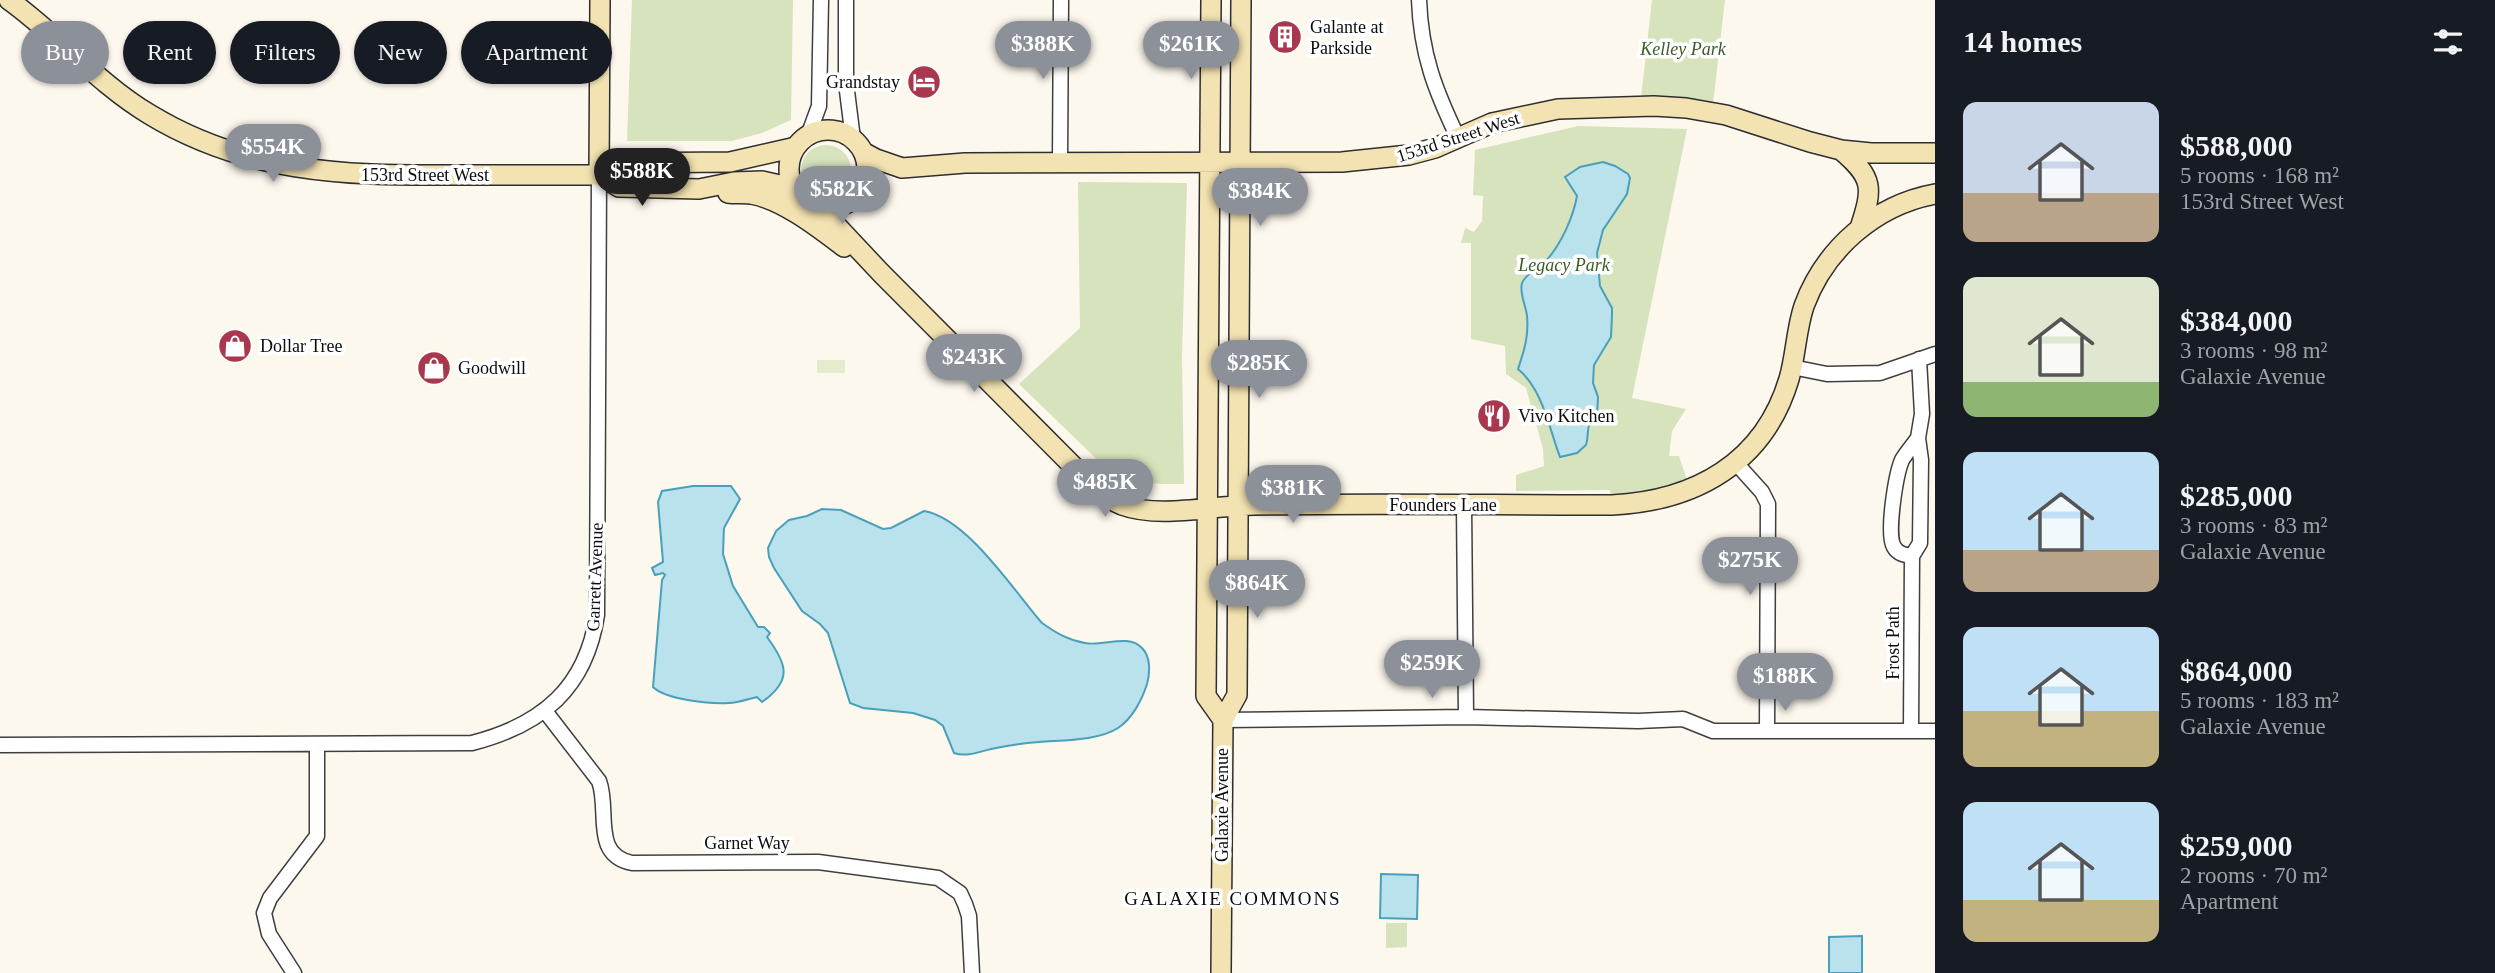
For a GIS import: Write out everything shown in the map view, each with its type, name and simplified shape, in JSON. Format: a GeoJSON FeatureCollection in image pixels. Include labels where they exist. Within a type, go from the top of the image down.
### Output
{"type":"FeatureCollection","features":[{"type":"Feature","properties":{"kind":"street","name":"153rd Street West"},"geometry":{"type":"LineString","coordinates":[[9,0],[51,32],[90,71],[147,113],[209,145],[244,157],[311,171],[354,174],[600,175],[619,187],[699,188],[762,181],[784,186],[802,197]]}},
{"type":"Feature","properties":{"kind":"street","name":"Garrett Avenue"},"geometry":{"type":"LineString","coordinates":[[0,745],[472,743],[513,731],[544,711],[568,688],[592,643],[597,615],[600,0]]}},
{"type":"Feature","properties":{"kind":"street"},"geometry":{"type":"LineString","coordinates":[[821,0],[819,106],[802,141],[791,156],[790,178],[802,197],[820,206],[832,208],[854,198],[862,188],[867,164],[858,145],[846,83],[846,0]]}},
{"type":"Feature","properties":{"kind":"street"},"geometry":{"type":"LineString","coordinates":[[1060,162],[1061,0]]}},
{"type":"Feature","properties":{"kind":"street"},"geometry":{"type":"LineString","coordinates":[[1211,0],[1206,696],[1223,720],[1466,717],[1638,721],[1683,719],[1713,731],[1935,731]]}},
{"type":"Feature","properties":{"kind":"street","name":"Galaxie Avenue"},"geometry":{"type":"LineString","coordinates":[[1221,973],[1223,720],[1237,695],[1241,0]]}},
{"type":"Feature","properties":{"kind":"street"},"geometry":{"type":"LineString","coordinates":[[1419,0],[1425,58],[1435,91],[1458,138]]}},
{"type":"Feature","properties":{"kind":"street","name":"153rd Street West"},"geometry":{"type":"LineString","coordinates":[[858,145],[876,159],[902,167],[965,163],[1342,162],[1388,159],[1436,148],[1492,123],[1558,109],[1654,106],[1726,115],[1841,150],[1935,153]]}},
{"type":"Feature","properties":{"kind":"street"},"geometry":{"type":"LineString","coordinates":[[802,141],[831,130],[842,133],[858,145]]}},
{"type":"Feature","properties":{"kind":"street","name":"153rd Street West"},"geometry":{"type":"LineString","coordinates":[[600,175],[619,163],[730,162],[802,141]]}},
{"type":"Feature","properties":{"kind":"street"},"geometry":{"type":"LineString","coordinates":[[1841,150],[1868,179],[1870,198],[1860,228]]}},
{"type":"Feature","properties":{"kind":"street","name":"Founders Lane"},"geometry":{"type":"LineString","coordinates":[[699,188],[720,193],[752,195],[776,204],[817,227],[881,272]]}},
{"type":"Feature","properties":{"kind":"street","name":"Founders Lane"},"geometry":{"type":"LineString","coordinates":[[820,206],[881,272],[1105,496],[1122,505],[1147,510],[1238,506],[1612,505],[1647,503],[1678,495],[1699,486],[1735,462],[1758,438],[1776,411],[1792,367],[1799,324],[1812,288],[1834,254],[1860,228],[1890,209],[1935,194]]}},
{"type":"Feature","properties":{"kind":"street"},"geometry":{"type":"LineString","coordinates":[[1792,367],[1827,374],[1880,373],[1935,354]]}},
{"type":"Feature","properties":{"kind":"street","name":"Frost Path"},"geometry":{"type":"LineString","coordinates":[[1911,731],[1912,556],[1920,543],[1921,460],[1918,438],[1922,414],[1919,359]]}},
{"type":"Feature","properties":{"kind":"street","name":"Frost Path"},"geometry":{"type":"LineString","coordinates":[[1912,556],[1895,550],[1891,542],[1893,495],[1902,461],[1918,438]]}},
{"type":"Feature","properties":{"kind":"street"},"geometry":{"type":"LineString","coordinates":[[1735,462],[1762,492],[1768,504],[1767,731]]}},
{"type":"Feature","properties":{"kind":"street"},"geometry":{"type":"LineString","coordinates":[[1464,505],[1466,717]]}},
{"type":"Feature","properties":{"kind":"street","name":"Garnet Way"},"geometry":{"type":"LineString","coordinates":[[544,711],[600,782],[604,792],[606,844],[617,857],[632,863],[818,862],[938,878],[960,893],[965,904],[969,916],[972,973]]}},
{"type":"Feature","properties":{"kind":"street"},"geometry":{"type":"LineString","coordinates":[[294,973],[269,934],[264,913],[270,898],[317,836],[317,744]]}},
{"type":"Feature","properties":{"kind":"green space"},"geometry":{"type":"Polygon","coordinates":[[[632,0],[793,0],[791,120],[762,133],[732,141],[627,141],[632,0]]]}},
{"type":"Feature","properties":{"kind":"green space","name":"Kelley Park"},"geometry":{"type":"Polygon","coordinates":[[[1652,0],[1725,0],[1713,104],[1641,98],[1652,0]]]}},
{"type":"Feature","properties":{"kind":"green space","name":"Legacy Park"},"geometry":{"type":"Polygon","coordinates":[[[1578,126],[1687,129],[1632,398],[1686,409],[1672,431],[1669,456],[1679,456],[1687,480],[1650,491],[1611,495],[1610,490],[1516,491],[1516,475],[1544,466],[1543,449],[1526,388],[1506,374],[1505,346],[1471,339],[1471,243],[1461,243],[1465,228],[1474,232],[1482,221],[1483,196],[1473,195],[1475,150],[1578,126]]]}},
{"type":"Feature","properties":{"kind":"green space"},"geometry":{"type":"Polygon","coordinates":[[[826,145],[844,152],[851,170],[844,188],[826,195],[808,188],[801,170],[808,152],[826,145]]]}},
{"type":"Feature","properties":{"kind":"green space"},"geometry":{"type":"Polygon","coordinates":[[[1078,182],[1187,183],[1182,356],[1184,484],[1137,482],[1110,472],[1019,384],[1080,328],[1078,182]]]}},
{"type":"Feature","properties":{"kind":"green space"},"geometry":{"type":"Polygon","coordinates":[[[817,360],[845,360],[845,373],[817,373],[817,360]]]}},
{"type":"Feature","properties":{"kind":"green space"},"geometry":{"type":"Polygon","coordinates":[[[1386,923],[1407,923],[1407,947],[1386,948],[1386,923]]]}},
{"type":"Feature","properties":{"kind":"water"},"geometry":{"type":"Polygon","coordinates":[[[1603,162],[1615,166],[1630,178],[1627,194],[1603,230],[1597,253],[1600,286],[1612,308],[1611,337],[1594,365],[1593,383],[1598,397],[1597,418],[1590,423],[1586,445],[1577,453],[1560,457],[1539,398],[1518,369],[1527,330],[1521,287],[1526,276],[1543,264],[1551,254],[1569,222],[1577,196],[1565,177],[1580,167],[1603,162]]]}},
{"type":"Feature","properties":{"kind":"water"},"geometry":{"type":"Polygon","coordinates":[[[693,486],[731,486],[740,499],[724,528],[723,554],[733,586],[758,627],[764,627],[770,633],[767,637],[779,655],[784,671],[779,686],[762,702],[757,697],[729,703],[689,700],[668,695],[653,687],[662,580],[665,575],[655,575],[652,568],[663,562],[658,502],[662,491],[693,486]]]}},
{"type":"Feature","properties":{"kind":"water"},"geometry":{"type":"Polygon","coordinates":[[[822,509],[841,510],[883,529],[891,528],[924,511],[957,527],[989,558],[1042,623],[1052,630],[1085,643],[1130,641],[1142,648],[1148,660],[1149,675],[1136,709],[1118,728],[1100,735],[1017,744],[965,755],[954,753],[943,726],[935,720],[913,713],[863,708],[850,703],[828,633],[802,611],[769,557],[768,548],[776,531],[789,520],[822,509]]]}},
{"type":"Feature","properties":{"kind":"water"},"geometry":{"type":"Polygon","coordinates":[[[1381,874],[1418,875],[1417,919],[1380,918],[1381,874]]]}},
{"type":"Feature","properties":{"kind":"water"},"geometry":{"type":"Polygon","coordinates":[[[1862,936],[1862,973],[1829,973],[1829,937],[1862,936]]]}},
{"type":"Feature","properties":{"kind":"place","name":"Galante at Parkside"},"geometry":{"type":"Point","coordinates":[1285,37]}},
{"type":"Feature","properties":{"kind":"place","name":"Grandstay"},"geometry":{"type":"Point","coordinates":[924,82]}},
{"type":"Feature","properties":{"kind":"place","name":"Dollar Tree"},"geometry":{"type":"Point","coordinates":[235,346]}},
{"type":"Feature","properties":{"kind":"place","name":"Goodwill"},"geometry":{"type":"Point","coordinates":[434,368]}},
{"type":"Feature","properties":{"kind":"place","name":"Vivo Kitchen"},"geometry":{"type":"Point","coordinates":[1494,416]}},
{"type":"Feature","properties":{"kind":"district","name":"GALAXIE COMMONS"},"geometry":{"type":"Point","coordinates":[1233,898]}}]}
